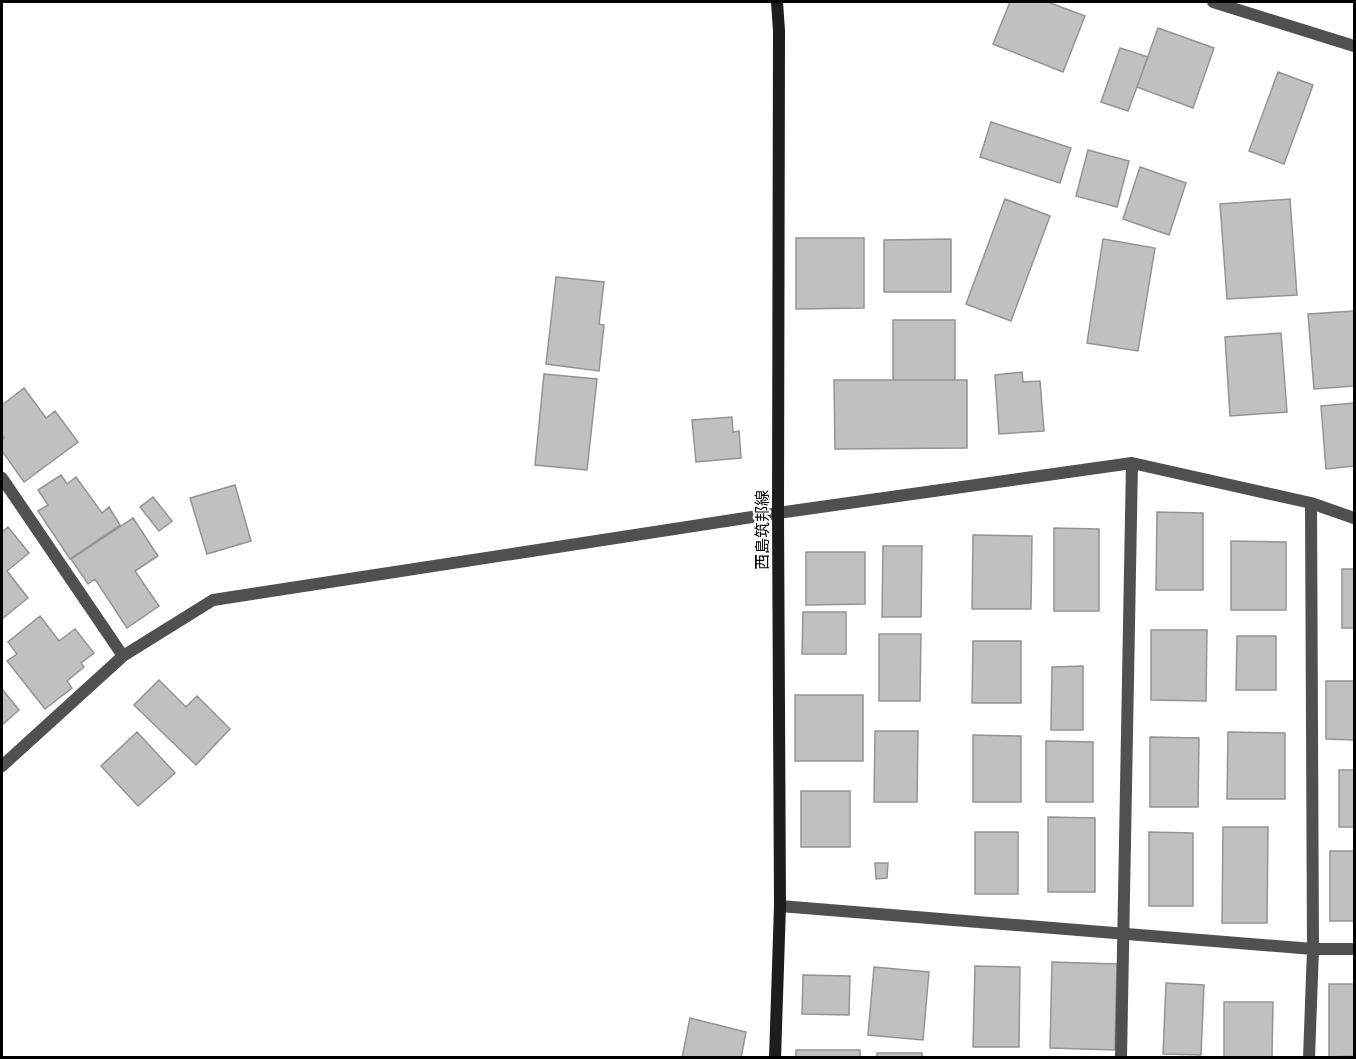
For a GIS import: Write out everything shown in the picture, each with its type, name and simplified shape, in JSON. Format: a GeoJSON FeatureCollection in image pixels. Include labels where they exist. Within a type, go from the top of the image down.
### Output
{"type":"FeatureCollection","features":[{"type":"Feature","properties":{"kind":"main road","name":"西島筑邦線"},"geometry":{"type":"LineString","coordinates":[[776,1058],[780,906],[779,31],[777,2]]}},
{"type":"Feature","properties":{"kind":"street"},"geometry":{"type":"LineString","coordinates":[[1212,2],[1354,46]]}},
{"type":"Feature","properties":{"kind":"street"},"geometry":{"type":"LineString","coordinates":[[1120,1058],[1132,463]]}},
{"type":"Feature","properties":{"kind":"street"},"geometry":{"type":"LineString","coordinates":[[2,766],[123,656],[213,600],[778,513],[1132,463],[1311,503],[1354,518]]}},
{"type":"Feature","properties":{"kind":"street"},"geometry":{"type":"LineString","coordinates":[[2,478],[7,496],[123,656]]}},
{"type":"Feature","properties":{"kind":"street"},"geometry":{"type":"LineString","coordinates":[[1309,1058],[1313,949],[1311,503]]}},
{"type":"Feature","properties":{"kind":"street"},"geometry":{"type":"LineString","coordinates":[[780,906],[1313,949],[1354,950]]}},
{"type":"Feature","properties":{"kind":"building"},"geometry":{"type":"Polygon","coordinates":[[[1010,2],[1048,2],[1085,16],[1063,72],[993,44],[1010,2]]]}},
{"type":"Feature","properties":{"kind":"building"},"geometry":{"type":"Polygon","coordinates":[[[1158,28],[1214,48],[1193,108],[1137,87],[1158,28]]]}},
{"type":"Feature","properties":{"kind":"building"},"geometry":{"type":"Polygon","coordinates":[[[1120,48],[1148,57],[1128,111],[1101,102],[1120,48]]]}},
{"type":"Feature","properties":{"kind":"building"},"geometry":{"type":"Polygon","coordinates":[[[1278,72],[1313,85],[1284,164],[1249,151],[1278,72]]]}},
{"type":"Feature","properties":{"kind":"building"},"geometry":{"type":"Polygon","coordinates":[[[991,122],[1071,148],[1060,183],[980,157],[991,122]]]}},
{"type":"Feature","properties":{"kind":"building"},"geometry":{"type":"Polygon","coordinates":[[[1088,150],[1129,161],[1117,207],[1076,196],[1088,150]]]}},
{"type":"Feature","properties":{"kind":"building"},"geometry":{"type":"Polygon","coordinates":[[[1140,167],[1186,183],[1169,235],[1123,219],[1140,167]]]}},
{"type":"Feature","properties":{"kind":"building"},"geometry":{"type":"Polygon","coordinates":[[[1005,199],[1050,216],[1011,321],[966,304],[1005,199]]]}},
{"type":"Feature","properties":{"kind":"building"},"geometry":{"type":"Polygon","coordinates":[[[1290,199],[1297,295],[1227,299],[1220,204],[1290,199]]]}},
{"type":"Feature","properties":{"kind":"building"},"geometry":{"type":"Polygon","coordinates":[[[796,238],[864,238],[864,308],[796,309],[796,238]]]}},
{"type":"Feature","properties":{"kind":"building"},"geometry":{"type":"Polygon","coordinates":[[[951,239],[951,292],[884,292],[884,240],[951,239]]]}},
{"type":"Feature","properties":{"kind":"building"},"geometry":{"type":"Polygon","coordinates":[[[1103,239],[1155,248],[1138,351],[1087,343],[1103,239]]]}},
{"type":"Feature","properties":{"kind":"building"},"geometry":{"type":"Polygon","coordinates":[[[556,277],[604,282],[599,324],[604,325],[599,371],[546,364],[556,277]]]}},
{"type":"Feature","properties":{"kind":"building"},"geometry":{"type":"Polygon","coordinates":[[[1354,311],[1354,386],[1314,389],[1308,314],[1354,311]]]}},
{"type":"Feature","properties":{"kind":"building"},"geometry":{"type":"Polygon","coordinates":[[[893,320],[955,320],[955,380],[893,380],[893,320]]]}},
{"type":"Feature","properties":{"kind":"building"},"geometry":{"type":"Polygon","coordinates":[[[1281,333],[1287,412],[1230,416],[1225,337],[1281,333]]]}},
{"type":"Feature","properties":{"kind":"building"},"geometry":{"type":"Polygon","coordinates":[[[1022,372],[1023,382],[1040,381],[1044,431],[999,434],[995,375],[1022,372]]]}},
{"type":"Feature","properties":{"kind":"building"},"geometry":{"type":"Polygon","coordinates":[[[544,374],[597,379],[587,470],[535,465],[544,374]]]}},
{"type":"Feature","properties":{"kind":"building"},"geometry":{"type":"Polygon","coordinates":[[[834,380],[967,380],[967,448],[835,449],[834,380]]]}},
{"type":"Feature","properties":{"kind":"building"},"geometry":{"type":"Polygon","coordinates":[[[24,388],[46,418],[55,411],[78,442],[24,482],[2,451],[4,438],[2,435],[2,405],[24,388]]]}},
{"type":"Feature","properties":{"kind":"building"},"geometry":{"type":"Polygon","coordinates":[[[1354,403],[1354,466],[1326,469],[1321,406],[1354,403]]]}},
{"type":"Feature","properties":{"kind":"building"},"geometry":{"type":"Polygon","coordinates":[[[732,417],[733,432],[739,431],[741,458],[696,462],[692,420],[732,417]]]}},
{"type":"Feature","properties":{"kind":"building"},"geometry":{"type":"Polygon","coordinates":[[[61,475],[67,484],[76,477],[102,513],[109,507],[120,525],[70,559],[38,511],[48,505],[38,490],[61,475]]]}},
{"type":"Feature","properties":{"kind":"building"},"geometry":{"type":"Polygon","coordinates":[[[235,485],[251,541],[207,554],[190,498],[235,485]]]}},
{"type":"Feature","properties":{"kind":"building"},"geometry":{"type":"Polygon","coordinates":[[[153,497],[172,521],[159,531],[140,507],[153,497]]]}},
{"type":"Feature","properties":{"kind":"building"},"geometry":{"type":"Polygon","coordinates":[[[1157,512],[1203,513],[1203,590],[1156,590],[1157,512]]]}},
{"type":"Feature","properties":{"kind":"building"},"geometry":{"type":"Polygon","coordinates":[[[133,518],[158,556],[135,571],[159,606],[127,628],[95,579],[88,584],[71,559],[133,518]]]}},
{"type":"Feature","properties":{"kind":"building"},"geometry":{"type":"Polygon","coordinates":[[[8,527],[29,553],[7,571],[28,598],[2,619],[2,532],[8,527]]]}},
{"type":"Feature","properties":{"kind":"building"},"geometry":{"type":"Polygon","coordinates":[[[1054,528],[1099,529],[1099,611],[1054,611],[1054,528]]]}},
{"type":"Feature","properties":{"kind":"building"},"geometry":{"type":"Polygon","coordinates":[[[973,535],[1032,536],[1031,609],[972,609],[973,535]]]}},
{"type":"Feature","properties":{"kind":"building"},"geometry":{"type":"Polygon","coordinates":[[[1231,541],[1286,542],[1286,610],[1231,610],[1231,541]]]}},
{"type":"Feature","properties":{"kind":"building"},"geometry":{"type":"Polygon","coordinates":[[[883,546],[922,546],[921,617],[882,617],[883,546]]]}},
{"type":"Feature","properties":{"kind":"building"},"geometry":{"type":"Polygon","coordinates":[[[806,552],[865,552],[865,604],[806,605],[806,552]]]}},
{"type":"Feature","properties":{"kind":"building"},"geometry":{"type":"Polygon","coordinates":[[[1342,569],[1354,569],[1354,628],[1342,628],[1342,569]]]}},
{"type":"Feature","properties":{"kind":"building"},"geometry":{"type":"Polygon","coordinates":[[[803,612],[846,612],[846,654],[802,654],[803,612]]]}},
{"type":"Feature","properties":{"kind":"building"},"geometry":{"type":"Polygon","coordinates":[[[40,616],[59,641],[75,629],[94,653],[81,663],[84,667],[67,681],[72,688],[45,709],[7,661],[17,654],[8,642],[40,616]]]}},
{"type":"Feature","properties":{"kind":"building"},"geometry":{"type":"Polygon","coordinates":[[[1151,630],[1207,630],[1206,701],[1151,700],[1151,630]]]}},
{"type":"Feature","properties":{"kind":"building"},"geometry":{"type":"Polygon","coordinates":[[[879,634],[921,634],[920,701],[879,701],[879,634]]]}},
{"type":"Feature","properties":{"kind":"building"},"geometry":{"type":"Polygon","coordinates":[[[1237,636],[1276,636],[1276,690],[1236,690],[1237,636]]]}},
{"type":"Feature","properties":{"kind":"building"},"geometry":{"type":"Polygon","coordinates":[[[973,641],[1021,641],[1021,703],[972,703],[973,641]]]}},
{"type":"Feature","properties":{"kind":"building"},"geometry":{"type":"Polygon","coordinates":[[[1083,666],[1083,730],[1051,730],[1052,667],[1083,666]]]}},
{"type":"Feature","properties":{"kind":"building"},"geometry":{"type":"Polygon","coordinates":[[[159,680],[186,707],[197,696],[230,729],[196,765],[134,705],[159,680]]]}},
{"type":"Feature","properties":{"kind":"building"},"geometry":{"type":"Polygon","coordinates":[[[1326,681],[1354,681],[1354,740],[1326,739],[1326,681]]]}},
{"type":"Feature","properties":{"kind":"building"},"geometry":{"type":"Polygon","coordinates":[[[2,689],[19,710],[2,725],[2,689]]]}},
{"type":"Feature","properties":{"kind":"building"},"geometry":{"type":"Polygon","coordinates":[[[795,695],[863,695],[863,761],[795,761],[795,695]]]}},
{"type":"Feature","properties":{"kind":"building"},"geometry":{"type":"Polygon","coordinates":[[[875,731],[918,731],[917,802],[874,802],[875,731]]]}},
{"type":"Feature","properties":{"kind":"building"},"geometry":{"type":"Polygon","coordinates":[[[137,732],[175,773],[138,806],[101,766],[137,732]]]}},
{"type":"Feature","properties":{"kind":"building"},"geometry":{"type":"Polygon","coordinates":[[[1228,732],[1285,733],[1285,799],[1227,799],[1228,732]]]}},
{"type":"Feature","properties":{"kind":"building"},"geometry":{"type":"Polygon","coordinates":[[[973,735],[1021,736],[1021,802],[973,802],[973,735]]]}},
{"type":"Feature","properties":{"kind":"building"},"geometry":{"type":"Polygon","coordinates":[[[1150,737],[1199,738],[1198,807],[1150,807],[1150,737]]]}},
{"type":"Feature","properties":{"kind":"building"},"geometry":{"type":"Polygon","coordinates":[[[1046,741],[1093,742],[1093,802],[1046,802],[1046,741]]]}},
{"type":"Feature","properties":{"kind":"building"},"geometry":{"type":"Polygon","coordinates":[[[1339,770],[1354,770],[1354,827],[1339,827],[1339,770]]]}},
{"type":"Feature","properties":{"kind":"building"},"geometry":{"type":"Polygon","coordinates":[[[801,791],[850,791],[850,847],[801,847],[801,791]]]}},
{"type":"Feature","properties":{"kind":"building"},"geometry":{"type":"Polygon","coordinates":[[[1048,817],[1095,818],[1095,892],[1048,892],[1048,817]]]}},
{"type":"Feature","properties":{"kind":"building"},"geometry":{"type":"Polygon","coordinates":[[[1223,827],[1268,827],[1267,923],[1222,923],[1223,827]]]}},
{"type":"Feature","properties":{"kind":"building"},"geometry":{"type":"Polygon","coordinates":[[[975,832],[1018,832],[1018,894],[975,894],[975,832]]]}},
{"type":"Feature","properties":{"kind":"building"},"geometry":{"type":"Polygon","coordinates":[[[1149,832],[1193,833],[1193,906],[1149,906],[1149,832]]]}},
{"type":"Feature","properties":{"kind":"building"},"geometry":{"type":"Polygon","coordinates":[[[1330,851],[1354,851],[1354,921],[1330,921],[1330,851]]]}},
{"type":"Feature","properties":{"kind":"building"},"geometry":{"type":"Polygon","coordinates":[[[875,863],[888,863],[887,878],[876,879],[875,863]]]}},
{"type":"Feature","properties":{"kind":"building"},"geometry":{"type":"Polygon","coordinates":[[[1052,962],[1117,964],[1115,1050],[1050,1048],[1052,962]]]}},
{"type":"Feature","properties":{"kind":"building"},"geometry":{"type":"Polygon","coordinates":[[[975,966],[1020,967],[1019,1047],[973,1047],[975,966]]]}},
{"type":"Feature","properties":{"kind":"building"},"geometry":{"type":"Polygon","coordinates":[[[874,967],[929,972],[923,1040],[868,1035],[874,967]]]}},
{"type":"Feature","properties":{"kind":"building"},"geometry":{"type":"Polygon","coordinates":[[[803,975],[850,976],[849,1015],[802,1014],[803,975]]]}},
{"type":"Feature","properties":{"kind":"building"},"geometry":{"type":"Polygon","coordinates":[[[1166,983],[1204,985],[1201,1055],[1163,1054],[1166,983]]]}},
{"type":"Feature","properties":{"kind":"building"},"geometry":{"type":"Polygon","coordinates":[[[1329,984],[1354,984],[1354,1056],[1329,1057],[1329,984]]]}},
{"type":"Feature","properties":{"kind":"building"},"geometry":{"type":"Polygon","coordinates":[[[1224,1002],[1273,1002],[1272,1058],[1224,1058],[1224,1002]]]}},
{"type":"Feature","properties":{"kind":"building"},"geometry":{"type":"Polygon","coordinates":[[[690,1018],[746,1032],[741,1058],[682,1058],[690,1018]]]}},
{"type":"Feature","properties":{"kind":"building"},"geometry":{"type":"Polygon","coordinates":[[[796,1050],[860,1050],[860,1058],[796,1058],[796,1050]]]}},
{"type":"Feature","properties":{"kind":"building"},"geometry":{"type":"Polygon","coordinates":[[[877,1053],[922,1053],[922,1058],[877,1058],[877,1053]]]}}]}
